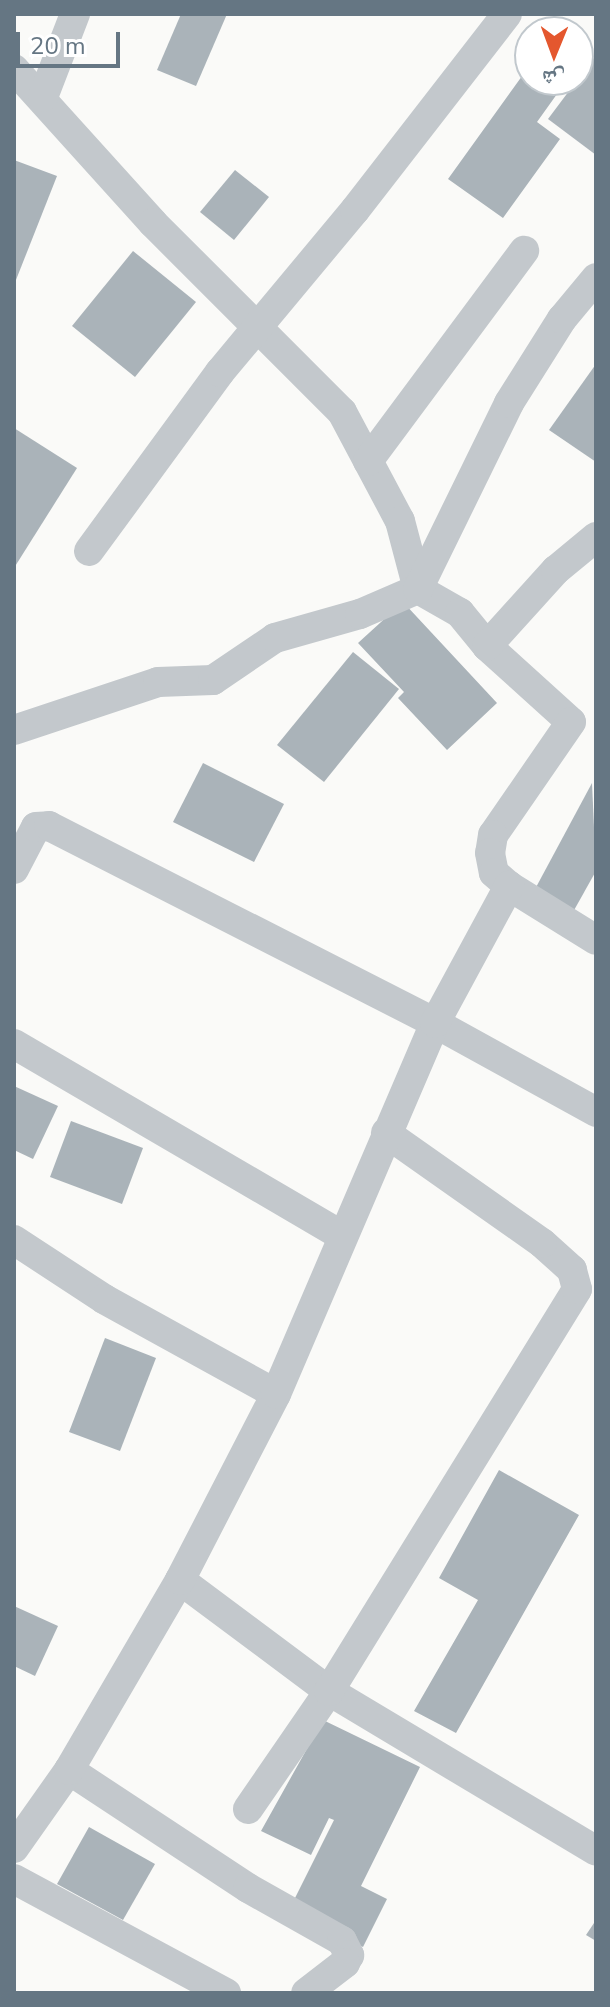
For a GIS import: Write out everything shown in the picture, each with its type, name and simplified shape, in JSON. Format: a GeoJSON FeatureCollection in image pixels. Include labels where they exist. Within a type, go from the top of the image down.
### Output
{"type":"FeatureCollection","features":[{"type":"Feature","properties":{"kind":"street"},"geometry":{"type":"LineString","coordinates":[[43,97],[75,14]]}},
{"type":"Feature","properties":{"kind":"street"},"geometry":{"type":"LineString","coordinates":[[89,551],[259,326],[507,14]]}},
{"type":"Feature","properties":{"kind":"street"},"geometry":{"type":"LineString","coordinates":[[14,69],[43,97],[153,223],[342,412],[400,521],[418,589],[460,613],[487,646],[584,728],[493,835],[494,873],[509,886],[596,940]]}},
{"type":"Feature","properties":{"kind":"street"},"geometry":{"type":"LineString","coordinates":[[368,461],[524,251]]}},
{"type":"Feature","properties":{"kind":"street"},"geometry":{"type":"LineString","coordinates":[[14,730],[158,682],[213,680],[275,638],[360,614],[418,589],[509,403],[562,319],[596,278]]}},
{"type":"Feature","properties":{"kind":"street"},"geometry":{"type":"LineString","coordinates":[[487,646],[556,570],[596,537]]}},
{"type":"Feature","properties":{"kind":"street"},"geometry":{"type":"LineString","coordinates":[[14,869],[25,822],[49,826],[144,873],[370,994],[435,1023],[596,1112]]}},
{"type":"Feature","properties":{"kind":"street"},"geometry":{"type":"LineString","coordinates":[[14,1848],[69,1770],[180,1580],[276,1394],[435,1023],[509,886]]}},
{"type":"Feature","properties":{"kind":"street"},"geometry":{"type":"LineString","coordinates":[[14,1044],[342,1236]]}},
{"type":"Feature","properties":{"kind":"street"},"geometry":{"type":"LineString","coordinates":[[248,1809],[329,1691],[577,1289],[572,1270],[542,1243],[386,1133]]}},
{"type":"Feature","properties":{"kind":"street"},"geometry":{"type":"LineString","coordinates":[[14,1240],[104,1299],[276,1394]]}},
{"type":"Feature","properties":{"kind":"street"},"geometry":{"type":"LineString","coordinates":[[180,1580],[329,1691],[596,1851]]}},
{"type":"Feature","properties":{"kind":"street"},"geometry":{"type":"LineString","coordinates":[[69,1770],[248,1888],[342,1941],[349,1955],[345,1963],[306,1993]]}},
{"type":"Feature","properties":{"kind":"street"},"geometry":{"type":"LineString","coordinates":[[14,1879],[226,1993]]}},
{"type":"Feature","properties":{"kind":"building"},"geometry":{"type":"Polygon","coordinates":[[[181,14],[227,14],[196,86],[157,70],[181,14]]]}},
{"type":"Feature","properties":{"kind":"building"},"geometry":{"type":"Polygon","coordinates":[[[596,55],[596,155],[548,119],[565,96],[594,96],[596,55]]]}},
{"type":"Feature","properties":{"kind":"building"},"geometry":{"type":"Polygon","coordinates":[[[514,87],[514,96],[556,96],[537,122],[560,139],[503,218],[448,179],[514,87]]]}},
{"type":"Feature","properties":{"kind":"building"},"geometry":{"type":"Polygon","coordinates":[[[14,160],[57,176],[14,285],[14,160]]]}},
{"type":"Feature","properties":{"kind":"building"},"geometry":{"type":"Polygon","coordinates":[[[235,170],[269,197],[234,240],[200,212],[235,170]]]}},
{"type":"Feature","properties":{"kind":"building"},"geometry":{"type":"Polygon","coordinates":[[[133,251],[196,302],[135,377],[72,326],[133,251]]]}},
{"type":"Feature","properties":{"kind":"building"},"geometry":{"type":"Polygon","coordinates":[[[596,364],[596,462],[549,430],[596,364]]]}},
{"type":"Feature","properties":{"kind":"building"},"geometry":{"type":"Polygon","coordinates":[[[14,428],[77,468],[14,568],[14,428]]]}},
{"type":"Feature","properties":{"kind":"building"},"geometry":{"type":"Polygon","coordinates":[[[403,602],[497,703],[447,750],[398,698],[404,692],[358,643],[403,602]]]}},
{"type":"Feature","properties":{"kind":"building"},"geometry":{"type":"Polygon","coordinates":[[[353,652],[399,689],[324,782],[277,745],[353,652]]]}},
{"type":"Feature","properties":{"kind":"building"},"geometry":{"type":"Polygon","coordinates":[[[203,763],[284,804],[254,862],[173,822],[203,763]]]}},
{"type":"Feature","properties":{"kind":"building"},"geometry":{"type":"Polygon","coordinates":[[[592,783],[596,871],[573,912],[534,891],[592,783]]]}},
{"type":"Feature","properties":{"kind":"building"},"geometry":{"type":"Polygon","coordinates":[[[14,1086],[58,1106],[33,1159],[14,1150],[14,1086]]]}},
{"type":"Feature","properties":{"kind":"building"},"geometry":{"type":"Polygon","coordinates":[[[71,1121],[143,1148],[122,1204],[50,1177],[71,1121]]]}},
{"type":"Feature","properties":{"kind":"building"},"geometry":{"type":"Polygon","coordinates":[[[105,1338],[156,1358],[120,1451],[69,1432],[105,1338]]]}},
{"type":"Feature","properties":{"kind":"building"},"geometry":{"type":"Polygon","coordinates":[[[499,1470],[579,1515],[456,1733],[414,1711],[478,1600],[439,1578],[499,1470]]]}},
{"type":"Feature","properties":{"kind":"building"},"geometry":{"type":"Polygon","coordinates":[[[14,1606],[58,1626],[35,1676],[14,1666],[14,1606]]]}},
{"type":"Feature","properties":{"kind":"building"},"geometry":{"type":"Polygon","coordinates":[[[323,1720],[420,1767],[361,1886],[387,1899],[363,1947],[289,1910],[334,1820],[329,1818],[311,1855],[261,1831],[323,1720]]]}},
{"type":"Feature","properties":{"kind":"building"},"geometry":{"type":"Polygon","coordinates":[[[89,1827],[155,1864],[123,1920],[57,1884],[89,1827]]]}},
{"type":"Feature","properties":{"kind":"building"},"geometry":{"type":"Polygon","coordinates":[[[596,1920],[596,1941],[586,1935],[596,1920]]]}}]}
